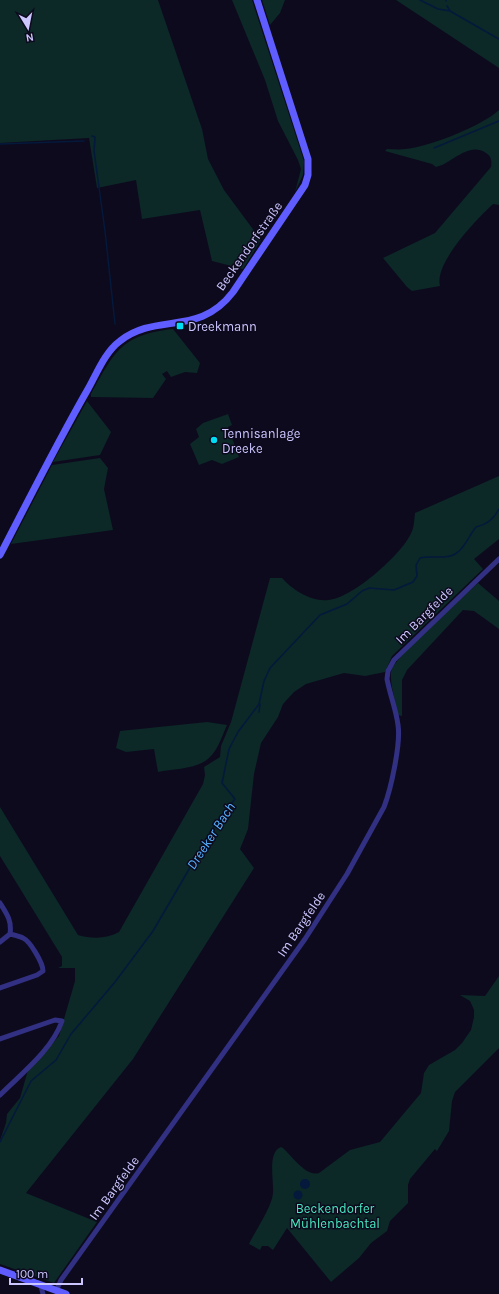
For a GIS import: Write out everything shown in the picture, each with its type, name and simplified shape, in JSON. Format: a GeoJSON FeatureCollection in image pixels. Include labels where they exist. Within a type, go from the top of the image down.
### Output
{"type":"FeatureCollection","features":[{"type":"Feature","properties":{"kind":"street","name":"Beckendorfstraße"},"geometry":{"type":"LineString","coordinates":[[0,555],[83,398],[112,349],[118,342],[139,330],[193,320],[219,308],[233,292],[305,185],[308,176],[308,159],[257,0]]}},
{"type":"Feature","properties":{"kind":"street","name":"Im Bargfelde"},"geometry":{"type":"LineString","coordinates":[[56,1290],[61,1280],[305,939],[347,874],[384,807],[388,796],[399,736],[398,725],[387,679],[391,665],[422,632],[499,559]]}},
{"type":"Feature","properties":{"kind":"street"},"geometry":{"type":"LineString","coordinates":[[0,903],[11,922],[10,934],[0,942]]}},
{"type":"Feature","properties":{"kind":"street"},"geometry":{"type":"LineString","coordinates":[[0,988],[37,975],[43,971],[41,962],[28,941],[24,938],[10,934]]}},
{"type":"Feature","properties":{"kind":"street"},"geometry":{"type":"LineString","coordinates":[[0,1039],[55,1020],[62,1021],[58,1034],[29,1067],[0,1095]]}},
{"type":"Feature","properties":{"kind":"street"},"geometry":{"type":"LineString","coordinates":[[0,1270],[66,1294]]}},
{"type":"Feature","properties":{"kind":"street"},"geometry":{"type":"LineString","coordinates":[[41,1286],[43,1294]]}},
{"type":"Feature","properties":{"kind":"green space"},"geometry":{"type":"Polygon","coordinates":[[[0,0],[158,0],[202,129],[208,159],[224,190],[261,240],[243,269],[212,261],[200,210],[142,219],[136,180],[97,188],[89,138],[0,143],[0,0]]]}},
{"type":"Feature","properties":{"kind":"green space"},"geometry":{"type":"Polygon","coordinates":[[[232,0],[252,0],[304,161],[303,175],[295,192],[301,169],[278,121],[265,80],[232,0]]]}},
{"type":"Feature","properties":{"kind":"green space"},"geometry":{"type":"Polygon","coordinates":[[[262,0],[285,0],[280,13],[270,25],[262,0]]]}},
{"type":"Feature","properties":{"kind":"green space"},"geometry":{"type":"Polygon","coordinates":[[[396,0],[499,0],[499,68],[396,0]]]}},
{"type":"Feature","properties":{"kind":"green space"},"geometry":{"type":"Polygon","coordinates":[[[499,110],[499,205],[493,204],[458,242],[444,266],[440,276],[440,286],[412,291],[383,258],[435,233],[491,167],[491,161],[490,157],[486,153],[479,150],[473,150],[466,151],[436,167],[432,164],[385,151],[387,149],[415,147],[455,135],[481,123],[499,110]]]}},
{"type":"Feature","properties":{"kind":"green space"},"geometry":{"type":"Polygon","coordinates":[[[173,329],[200,363],[197,373],[185,372],[171,377],[167,371],[162,374],[166,379],[153,398],[91,397],[91,394],[107,367],[114,356],[122,348],[131,341],[142,336],[173,329]]]}},
{"type":"Feature","properties":{"kind":"green space"},"geometry":{"type":"Polygon","coordinates":[[[87,401],[111,432],[100,455],[53,462],[87,401]]]}},
{"type":"Feature","properties":{"kind":"green space","name":"Tennisanlage Dreeke"},"geometry":{"type":"Polygon","coordinates":[[[228,414],[232,425],[228,427],[239,457],[222,464],[212,460],[199,465],[190,444],[199,437],[196,429],[203,423],[228,414]]]}},
{"type":"Feature","properties":{"kind":"green space"},"geometry":{"type":"Polygon","coordinates":[[[100,458],[108,468],[104,489],[113,530],[11,544],[52,465],[100,458]]]}},
{"type":"Feature","properties":{"kind":"green space"},"geometry":{"type":"Polygon","coordinates":[[[499,476],[499,539],[474,559],[483,569],[392,656],[385,672],[365,676],[344,673],[306,684],[294,692],[283,704],[278,717],[261,743],[254,774],[248,829],[240,849],[254,868],[133,1059],[26,1193],[97,1222],[54,1283],[0,1264],[0,1140],[6,1123],[7,1114],[20,1098],[28,1070],[59,1036],[75,981],[75,968],[58,968],[62,966],[62,957],[0,856],[0,807],[78,935],[99,938],[110,936],[119,932],[203,784],[205,775],[204,767],[220,757],[221,746],[231,722],[270,578],[282,578],[297,591],[315,599],[328,600],[338,598],[349,593],[373,576],[395,555],[412,532],[415,513],[499,476]]]}},
{"type":"Feature","properties":{"kind":"green space"},"geometry":{"type":"Polygon","coordinates":[[[478,583],[499,601],[499,629],[474,611],[463,610],[407,670],[402,680],[402,716],[398,715],[391,678],[391,673],[395,665],[415,641],[478,583]]]}},
{"type":"Feature","properties":{"kind":"green space"},"geometry":{"type":"Polygon","coordinates":[[[207,722],[227,725],[220,743],[212,755],[204,762],[185,768],[158,772],[154,749],[126,752],[116,748],[120,731],[207,722]]]}},
{"type":"Feature","properties":{"kind":"green space","name":"Beckendorfer Mühlenbachtal"},"geometry":{"type":"Polygon","coordinates":[[[499,976],[499,1048],[455,1092],[452,1101],[449,1131],[437,1151],[435,1149],[410,1179],[408,1185],[408,1203],[390,1221],[387,1231],[371,1243],[359,1258],[331,1282],[287,1228],[273,1250],[268,1246],[262,1246],[260,1250],[249,1244],[267,1212],[272,1199],[272,1167],[274,1155],[277,1150],[281,1147],[283,1148],[309,1172],[319,1173],[350,1150],[380,1142],[421,1093],[424,1073],[429,1065],[455,1050],[471,1030],[474,1010],[470,1001],[460,995],[485,996],[499,976]]]}},
{"type":"Feature","properties":{"kind":"water"},"geometry":{"type":"Polygon","coordinates":[[[303,1179],[307,1179],[310,1184],[307,1189],[303,1189],[300,1186],[300,1182],[303,1179]]]}},
{"type":"Feature","properties":{"kind":"water"},"geometry":{"type":"Polygon","coordinates":[[[296,1191],[300,1191],[302,1195],[300,1199],[296,1199],[294,1197],[294,1193],[296,1191]]]}},
{"type":"Feature","properties":{"kind":"waterway"},"geometry":{"type":"LineString","coordinates":[[420,0],[438,9],[450,11],[499,39]]}},
{"type":"Feature","properties":{"kind":"waterway"},"geometry":{"type":"LineString","coordinates":[[447,6],[450,11]]}},
{"type":"Feature","properties":{"kind":"waterway"},"geometry":{"type":"LineString","coordinates":[[434,148],[499,121]]}},
{"type":"Feature","properties":{"kind":"waterway"},"geometry":{"type":"LineString","coordinates":[[92,136],[95,137],[94,151],[105,231],[115,324]]}},
{"type":"Feature","properties":{"kind":"waterway"},"geometry":{"type":"LineString","coordinates":[[0,144],[84,141]]}},
{"type":"Feature","properties":{"kind":"waterway","name":"Dreeker Bach"},"geometry":{"type":"LineString","coordinates":[[0,1142],[31,1081],[56,1060],[71,1034],[115,982],[153,931],[216,823],[235,799],[222,783],[229,749],[238,732],[259,704],[264,681],[270,668],[320,615],[347,604],[362,591],[369,588],[394,590],[413,582],[417,576],[416,565],[420,558],[446,557],[455,554],[464,546],[476,527],[489,521],[495,516],[499,509]]}},
{"type":"Feature","properties":{"kind":"waterway","name":"Dreeker Bach"},"geometry":{"type":"LineString","coordinates":[[259,712],[260,704]]}},
{"type":"Feature","properties":{"kind":"place","name":"Dreekmann"},"geometry":{"type":"Point","coordinates":[180,326]}},
{"type":"Feature","properties":{"kind":"place","name":"Tennisanlage Dreeke"},"geometry":{"type":"Point","coordinates":[214,440]}}]}
